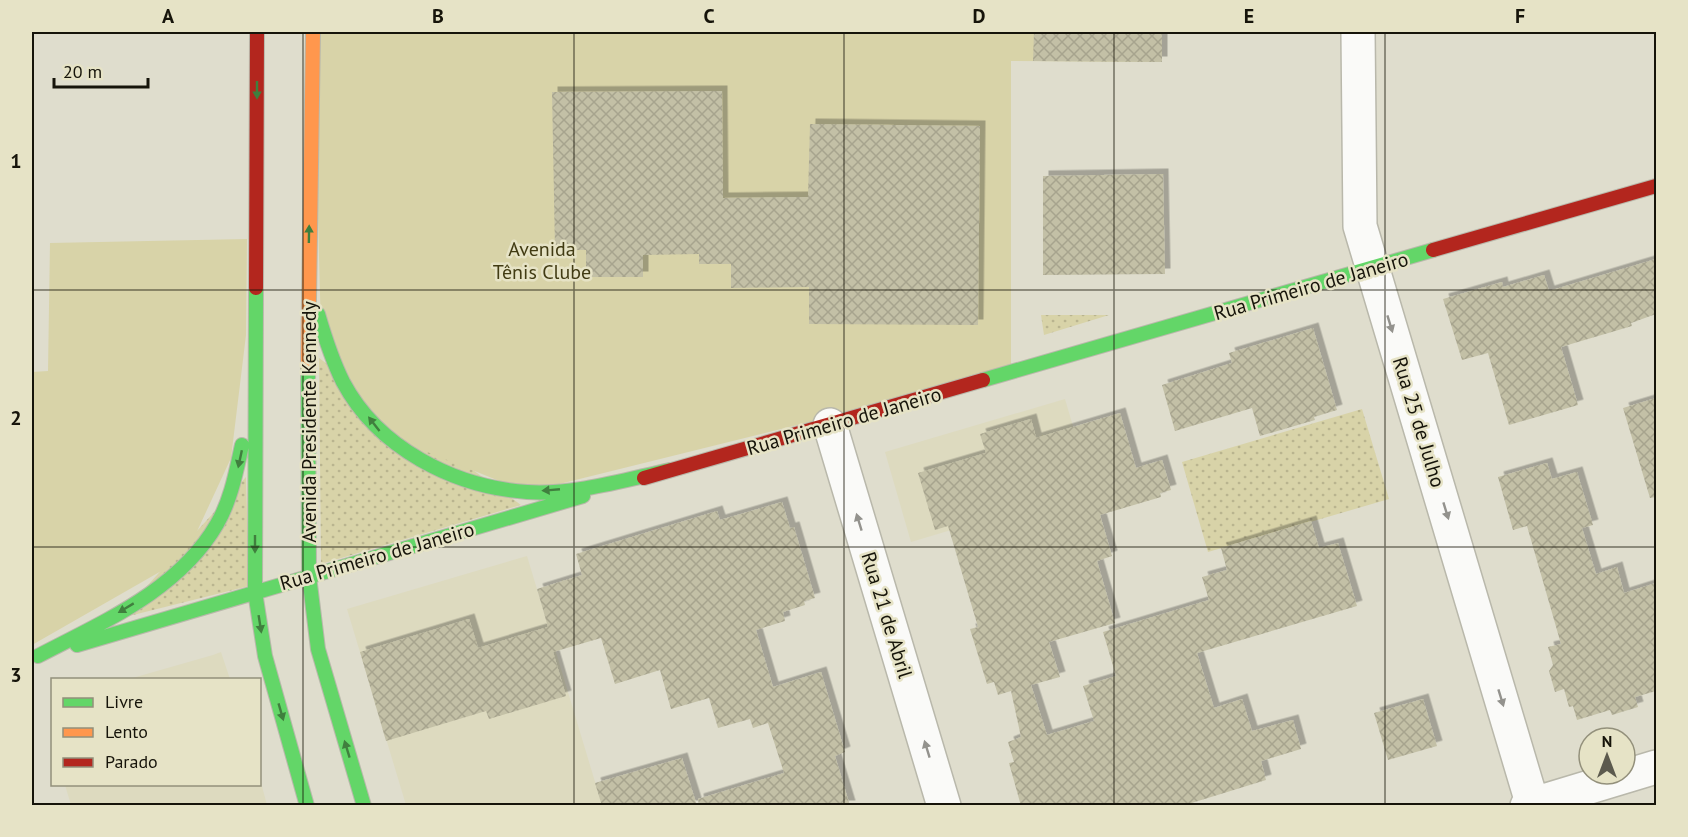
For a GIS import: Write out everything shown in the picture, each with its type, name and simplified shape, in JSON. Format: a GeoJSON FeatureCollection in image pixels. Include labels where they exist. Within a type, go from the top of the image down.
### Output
{"type":"FeatureCollection","features":[{"type":"Feature","properties":{"kind":"main road"},"geometry":{"type":"LineString","coordinates":[[257,32],[255,592],[265,656],[307,806]]}},
{"type":"Feature","properties":{"kind":"main road","name":"Avenida Presidente Kennedy"},"geometry":{"type":"LineString","coordinates":[[313,32],[308,261],[309,576],[318,649],[364,806]]}},
{"type":"Feature","properties":{"kind":"main road","name":"Rua Primeiro de Janeiro"},"geometry":{"type":"LineString","coordinates":[[35,657],[1656,186]]}},
{"type":"Feature","properties":{"kind":"main road"},"geometry":{"type":"LineString","coordinates":[[308,261],[321,331],[343,385],[380,432],[429,465],[471,482],[527,492],[589,486],[670,471]]}},
{"type":"Feature","properties":{"kind":"main road"},"geometry":{"type":"LineString","coordinates":[[35,657],[105,621],[176,576],[201,551],[216,526],[240,460],[256,297]]}},
{"type":"Feature","properties":{"kind":"street","name":"Rua 25 de Julho"},"geometry":{"type":"LineString","coordinates":[[1358,32],[1360,226],[1531,805]]}},
{"type":"Feature","properties":{"kind":"street","name":"Rua 21 de Abril"},"geometry":{"type":"LineString","coordinates":[[830,425],[944,806]]}},
{"type":"Feature","properties":{"kind":"street"},"geometry":{"type":"LineString","coordinates":[[1531,805],[1656,767]]}},
{"type":"Feature","properties":{"kind":"shaded area"},"geometry":{"type":"Polygon","coordinates":[[[1065,399],[1091,488],[911,542],[885,452],[1065,399]]]}},
{"type":"Feature","properties":{"kind":"shaded area"},"geometry":{"type":"Polygon","coordinates":[[[527,556],[602,805],[406,805],[347,609],[527,556]]]}},
{"type":"Feature","properties":{"kind":"shaded area"},"geometry":{"type":"Polygon","coordinates":[[[221,652],[230,678],[132,678],[221,652]]]}},
{"type":"Feature","properties":{"kind":"shaded area"},"geometry":{"type":"Polygon","coordinates":[[[261,783],[267,805],[71,805],[65,786],[261,786],[261,783]]]}},
{"type":"Feature","properties":{"kind":"green space","name":"Avenida Tênis Clube"},"geometry":{"type":"Polygon","coordinates":[[[313,32],[1162,32],[1162,62],[1011,61],[1011,372],[527,492],[380,433],[321,331],[313,32]]]}},
{"type":"Feature","properties":{"kind":"green space"},"geometry":{"type":"Polygon","coordinates":[[[247,239],[246,335],[231,458],[193,540],[163,570],[32,645],[32,372],[48,371],[50,243],[247,239]]]}},
{"type":"Feature","properties":{"kind":"green space"},"geometry":{"type":"Polygon","coordinates":[[[1041,315],[1109,315],[1044,335],[1041,315]]]}},
{"type":"Feature","properties":{"kind":"green space"},"geometry":{"type":"Polygon","coordinates":[[[319,358],[521,505],[321,564],[319,358]]]}},
{"type":"Feature","properties":{"kind":"green space"},"geometry":{"type":"Polygon","coordinates":[[[1362,409],[1389,499],[1208,552],[1182,462],[1362,409]]]}},
{"type":"Feature","properties":{"kind":"green space"},"geometry":{"type":"Polygon","coordinates":[[[246,477],[249,586],[117,619],[246,477]]]}},
{"type":"Feature","properties":{"kind":"building"},"geometry":{"type":"Polygon","coordinates":[[[1034,32],[1162,32],[1162,62],[1033,61],[1034,32]]]}},
{"type":"Feature","properties":{"kind":"building"},"geometry":{"type":"Polygon","coordinates":[[[722,91],[723,198],[808,197],[810,124],[980,126],[978,325],[809,324],[809,287],[731,288],[731,264],[699,264],[699,254],[643,255],[643,277],[586,277],[586,250],[555,250],[552,92],[722,91]]]}},
{"type":"Feature","properties":{"kind":"building"},"geometry":{"type":"Polygon","coordinates":[[[1163,174],[1165,274],[1043,275],[1043,176],[1163,174]]]}},
{"type":"Feature","properties":{"kind":"building"},"geometry":{"type":"Polygon","coordinates":[[[1656,259],[1656,314],[1631,323],[1632,326],[1561,347],[1578,405],[1509,425],[1488,353],[1462,360],[1443,299],[1502,282],[1503,287],[1544,275],[1549,291],[1656,259]]]}},
{"type":"Feature","properties":{"kind":"building"},"geometry":{"type":"Polygon","coordinates":[[[1313,328],[1337,410],[1314,417],[1315,420],[1260,436],[1252,408],[1175,431],[1162,385],[1232,363],[1229,353],[1313,328]]]}},
{"type":"Feature","properties":{"kind":"building"},"geometry":{"type":"Polygon","coordinates":[[[1656,398],[1656,497],[1650,498],[1623,408],[1656,398]]]}},
{"type":"Feature","properties":{"kind":"building"},"geometry":{"type":"Polygon","coordinates":[[[1120,413],[1136,468],[1162,460],[1171,490],[1160,493],[1161,497],[1100,515],[1112,556],[1097,561],[1115,623],[1049,642],[1060,677],[1031,685],[1047,735],[1094,721],[1083,686],[1116,676],[1103,632],[1209,600],[1202,577],[1227,570],[1221,548],[1311,521],[1319,548],[1338,543],[1357,606],[1197,653],[1214,708],[1242,699],[1252,731],[1293,720],[1301,749],[1261,761],[1266,780],[1182,806],[1021,806],[1009,763],[1014,762],[1008,742],[1021,737],[1011,691],[998,695],[994,682],[987,684],[970,629],[978,627],[948,526],[935,530],[918,473],[986,453],[980,434],[1031,419],[1036,438],[1120,413]]]}},
{"type":"Feature","properties":{"kind":"building"},"geometry":{"type":"Polygon","coordinates":[[[1547,463],[1552,479],[1577,472],[1593,525],[1582,528],[1596,574],[1617,567],[1624,593],[1656,583],[1656,691],[1635,697],[1638,707],[1612,715],[1610,710],[1577,720],[1573,706],[1569,707],[1564,689],[1555,692],[1549,671],[1553,665],[1548,647],[1561,644],[1527,526],[1513,530],[1498,477],[1547,463]]]}},
{"type":"Feature","properties":{"kind":"building"},"geometry":{"type":"Polygon","coordinates":[[[782,502],[790,528],[794,527],[815,598],[804,601],[805,605],[783,612],[785,621],[756,630],[773,687],[821,672],[845,752],[835,756],[850,806],[699,806],[698,799],[784,773],[768,723],[753,728],[750,719],[718,728],[709,698],[671,709],[660,670],[615,684],[601,638],[553,652],[566,696],[489,719],[486,711],[386,741],[360,652],[469,619],[478,648],[548,627],[537,589],[582,575],[576,554],[717,511],[720,520],[782,502]]]}},
{"type":"Feature","properties":{"kind":"building"},"geometry":{"type":"Polygon","coordinates":[[[1423,699],[1437,746],[1388,760],[1374,713],[1423,699]]]}},
{"type":"Feature","properties":{"kind":"building"},"geometry":{"type":"Polygon","coordinates":[[[682,758],[697,806],[602,806],[595,783],[682,758]]]}},
{"type":"Feature","properties":{"kind":"traffic: fast"},"geometry":{"type":"LineString","coordinates":[[983,380],[1433,250]]}},
{"type":"Feature","properties":{"kind":"traffic: fast"},"geometry":{"type":"LineString","coordinates":[[256,288],[255,592],[265,656],[307,806]]}},
{"type":"Feature","properties":{"kind":"traffic: fast"},"geometry":{"type":"LineString","coordinates":[[318,314],[335,365],[358,405],[376,426],[397,444],[421,460],[446,472],[500,489],[545,492],[599,486],[670,470]]}},
{"type":"Feature","properties":{"kind":"traffic: fast"},"geometry":{"type":"LineString","coordinates":[[308,366],[309,576],[318,649],[364,806]]}},
{"type":"Feature","properties":{"kind":"traffic: fast"},"geometry":{"type":"LineString","coordinates":[[38,656],[138,602],[182,568],[201,547],[222,515],[242,445]]}},
{"type":"Feature","properties":{"kind":"traffic: fast"},"geometry":{"type":"LineString","coordinates":[[77,645],[583,496]]}},
{"type":"Feature","properties":{"kind":"traffic: slow"},"geometry":{"type":"LineString","coordinates":[[308,366],[313,32]]}},
{"type":"Feature","properties":{"kind":"traffic: jam"},"geometry":{"type":"LineString","coordinates":[[256,288],[257,32]]}},
{"type":"Feature","properties":{"kind":"traffic: jam"},"geometry":{"type":"LineString","coordinates":[[1433,250],[1656,186]]}},
{"type":"Feature","properties":{"kind":"traffic: jam"},"geometry":{"type":"LineString","coordinates":[[644,478],[983,380]]}}]}
